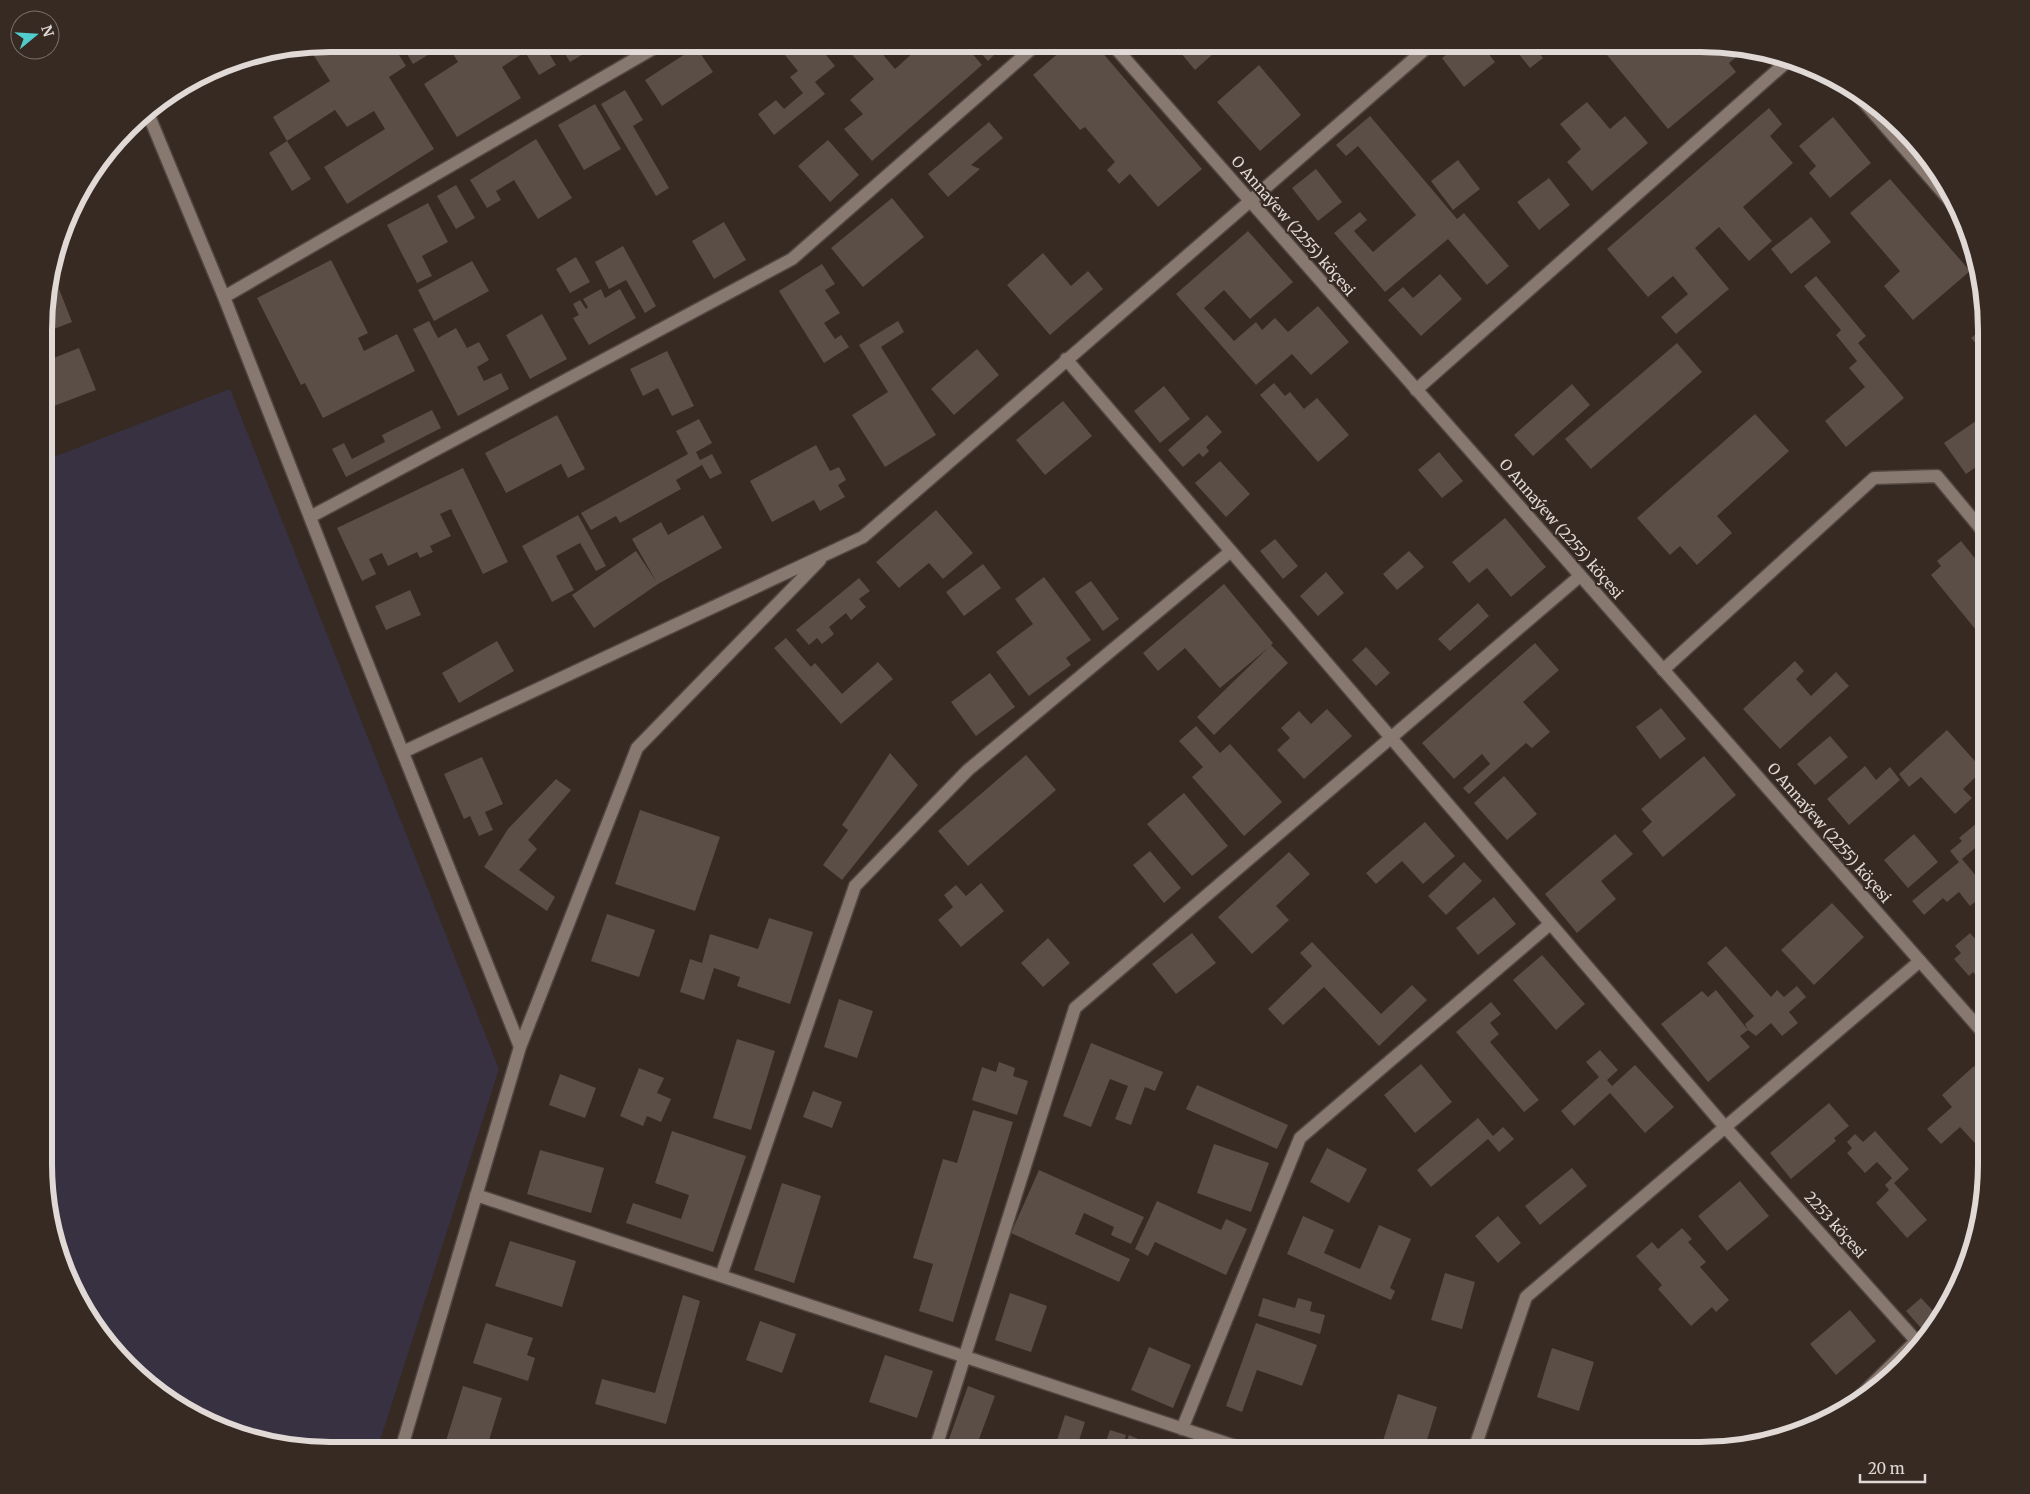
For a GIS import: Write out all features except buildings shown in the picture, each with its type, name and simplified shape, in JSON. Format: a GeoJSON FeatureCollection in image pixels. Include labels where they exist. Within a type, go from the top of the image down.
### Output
{"type":"FeatureCollection","features":[{"type":"Feature","properties":{"kind":"street"},"geometry":{"type":"LineString","coordinates":[[224,296],[647,52]]}},
{"type":"Feature","properties":{"kind":"street"},"geometry":{"type":"LineString","coordinates":[[310,517],[792,259],[1028,52]]}},
{"type":"Feature","properties":{"kind":"street","name":"O Annaýew (2255) köçesi"},"geometry":{"type":"LineString","coordinates":[[1119,52],[1978,1027]]}},
{"type":"Feature","properties":{"kind":"street"},"geometry":{"type":"LineString","coordinates":[[402,752],[863,537],[1422,52]]}},
{"type":"Feature","properties":{"kind":"street"},"geometry":{"type":"LineString","coordinates":[[1416,390],[1783,65]]}},
{"type":"Feature","properties":{"kind":"street"},"geometry":{"type":"LineString","coordinates":[[1875,115],[1937,185]]}},
{"type":"Feature","properties":{"kind":"street"},"geometry":{"type":"LineString","coordinates":[[151,118],[224,296],[402,752],[520,1047]]}},
{"type":"Feature","properties":{"kind":"street","name":"2253 köçesi"},"geometry":{"type":"LineString","coordinates":[[1066,360],[1725,1127],[1915,1339]]}},
{"type":"Feature","properties":{"kind":"street"},"geometry":{"type":"LineString","coordinates":[[1663,670],[1874,478],[1937,476],[1978,525]]}},
{"type":"Feature","properties":{"kind":"street"},"geometry":{"type":"LineString","coordinates":[[722,1276],[855,886],[968,770],[1231,552]]}},
{"type":"Feature","properties":{"kind":"street"},"geometry":{"type":"LineString","coordinates":[[403,1442],[520,1047],[637,748],[825,555]]}},
{"type":"Feature","properties":{"kind":"street"},"geometry":{"type":"LineString","coordinates":[[937,1442],[1075,1008],[1580,576]]}},
{"type":"Feature","properties":{"kind":"street"},"geometry":{"type":"LineString","coordinates":[[1182,1429],[1300,1138],[1550,924]]}},
{"type":"Feature","properties":{"kind":"street"},"geometry":{"type":"LineString","coordinates":[[1477,1442],[1526,1296],[1920,961]]}},
{"type":"Feature","properties":{"kind":"street"},"geometry":{"type":"LineString","coordinates":[[476,1195],[1222,1442]]}},
{"type":"Feature","properties":{"kind":"shaded area"},"geometry":{"type":"Polygon","coordinates":[[[230,389],[499,1069],[380,1442],[312,1441],[258,1432],[207,1413],[176,1395],[147,1373],[110,1333],[81,1287],[67,1253],[58,1218],[52,1164],[52,458],[230,389]]]}}]}
